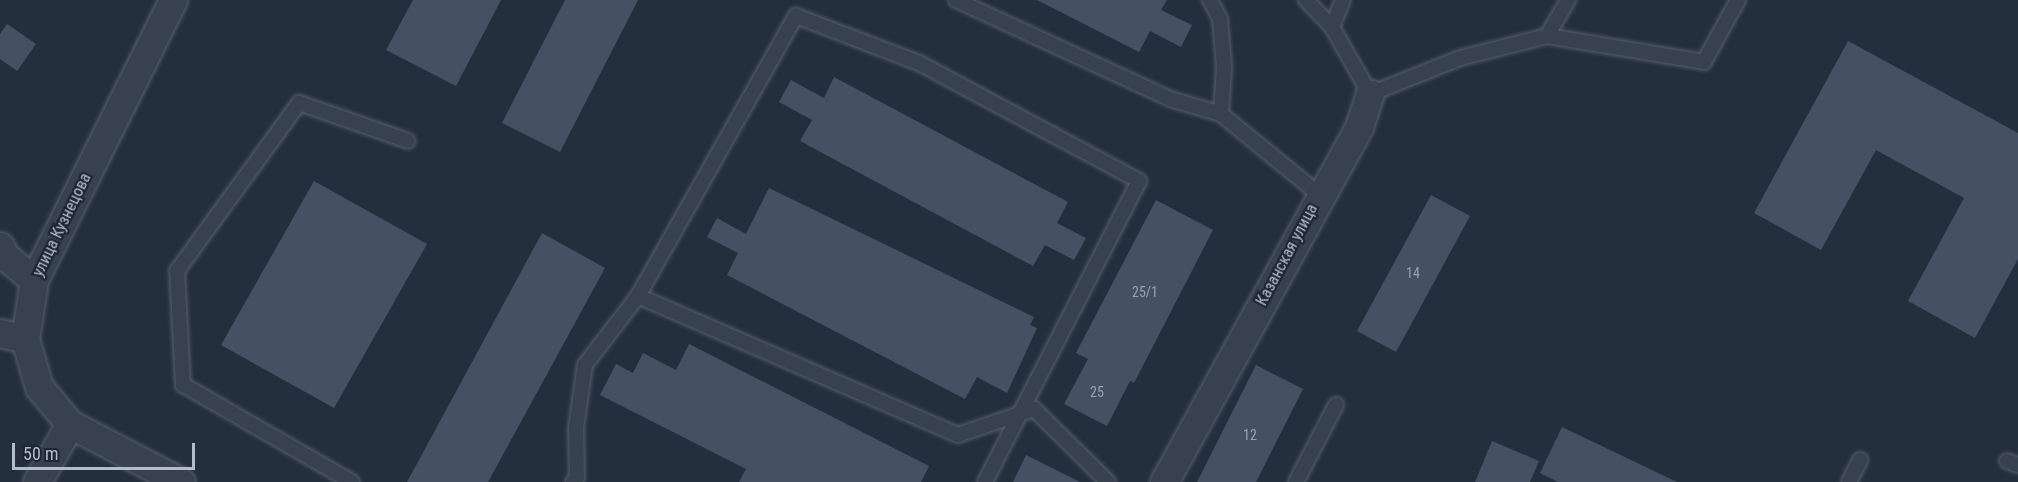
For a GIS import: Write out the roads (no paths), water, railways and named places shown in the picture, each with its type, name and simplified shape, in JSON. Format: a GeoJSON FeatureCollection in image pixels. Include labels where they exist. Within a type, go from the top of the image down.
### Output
{"type":"FeatureCollection","features":[{"type":"Feature","properties":{"kind":"street","name":"улица Кузнецова"},"geometry":{"type":"LineString","coordinates":[[70,423],[39,387],[12,336],[34,280],[173,0]]}},
{"type":"Feature","properties":{"kind":"street","name":"Казанская улица"},"geometry":{"type":"LineString","coordinates":[[1164,482],[1359,127],[1370,94]]}},
{"type":"Feature","properties":{"kind":"street"},"geometry":{"type":"LineString","coordinates":[[0,246],[5,256],[34,280]]}},
{"type":"Feature","properties":{"kind":"street"},"geometry":{"type":"LineString","coordinates":[[37,482],[70,423],[181,482]]}},
{"type":"Feature","properties":{"kind":"lane"},"geometry":{"type":"LineString","coordinates":[[956,0],[1170,99],[1221,114],[1320,195]]}},
{"type":"Feature","properties":{"kind":"lane"},"geometry":{"type":"LineString","coordinates":[[1210,0],[1220,19],[1224,67],[1221,114]]}},
{"type":"Feature","properties":{"kind":"lane"},"geometry":{"type":"LineString","coordinates":[[1306,0],[1332,27],[1370,94],[1460,58],[1547,36],[1704,62],[1738,0]]}},
{"type":"Feature","properties":{"kind":"lane"},"geometry":{"type":"LineString","coordinates":[[1332,27],[1343,0]]}},
{"type":"Feature","properties":{"kind":"lane"},"geometry":{"type":"LineString","coordinates":[[1547,36],[1568,0]]}},
{"type":"Feature","properties":{"kind":"lane"},"geometry":{"type":"LineString","coordinates":[[573,482],[577,478],[576,428],[585,365],[638,296],[796,16],[920,63],[1139,181],[985,482]]}},
{"type":"Feature","properties":{"kind":"lane"},"geometry":{"type":"LineString","coordinates":[[352,482],[183,385],[177,271],[299,103],[408,141]]}},
{"type":"Feature","properties":{"kind":"lane"},"geometry":{"type":"LineString","coordinates":[[638,296],[958,435],[1034,409],[1108,482]]}},
{"type":"Feature","properties":{"kind":"lane"},"geometry":{"type":"LineString","coordinates":[[1296,482],[1336,405]]}},
{"type":"Feature","properties":{"kind":"lane"},"geometry":{"type":"LineString","coordinates":[[1849,482],[1860,460]]}}]}
